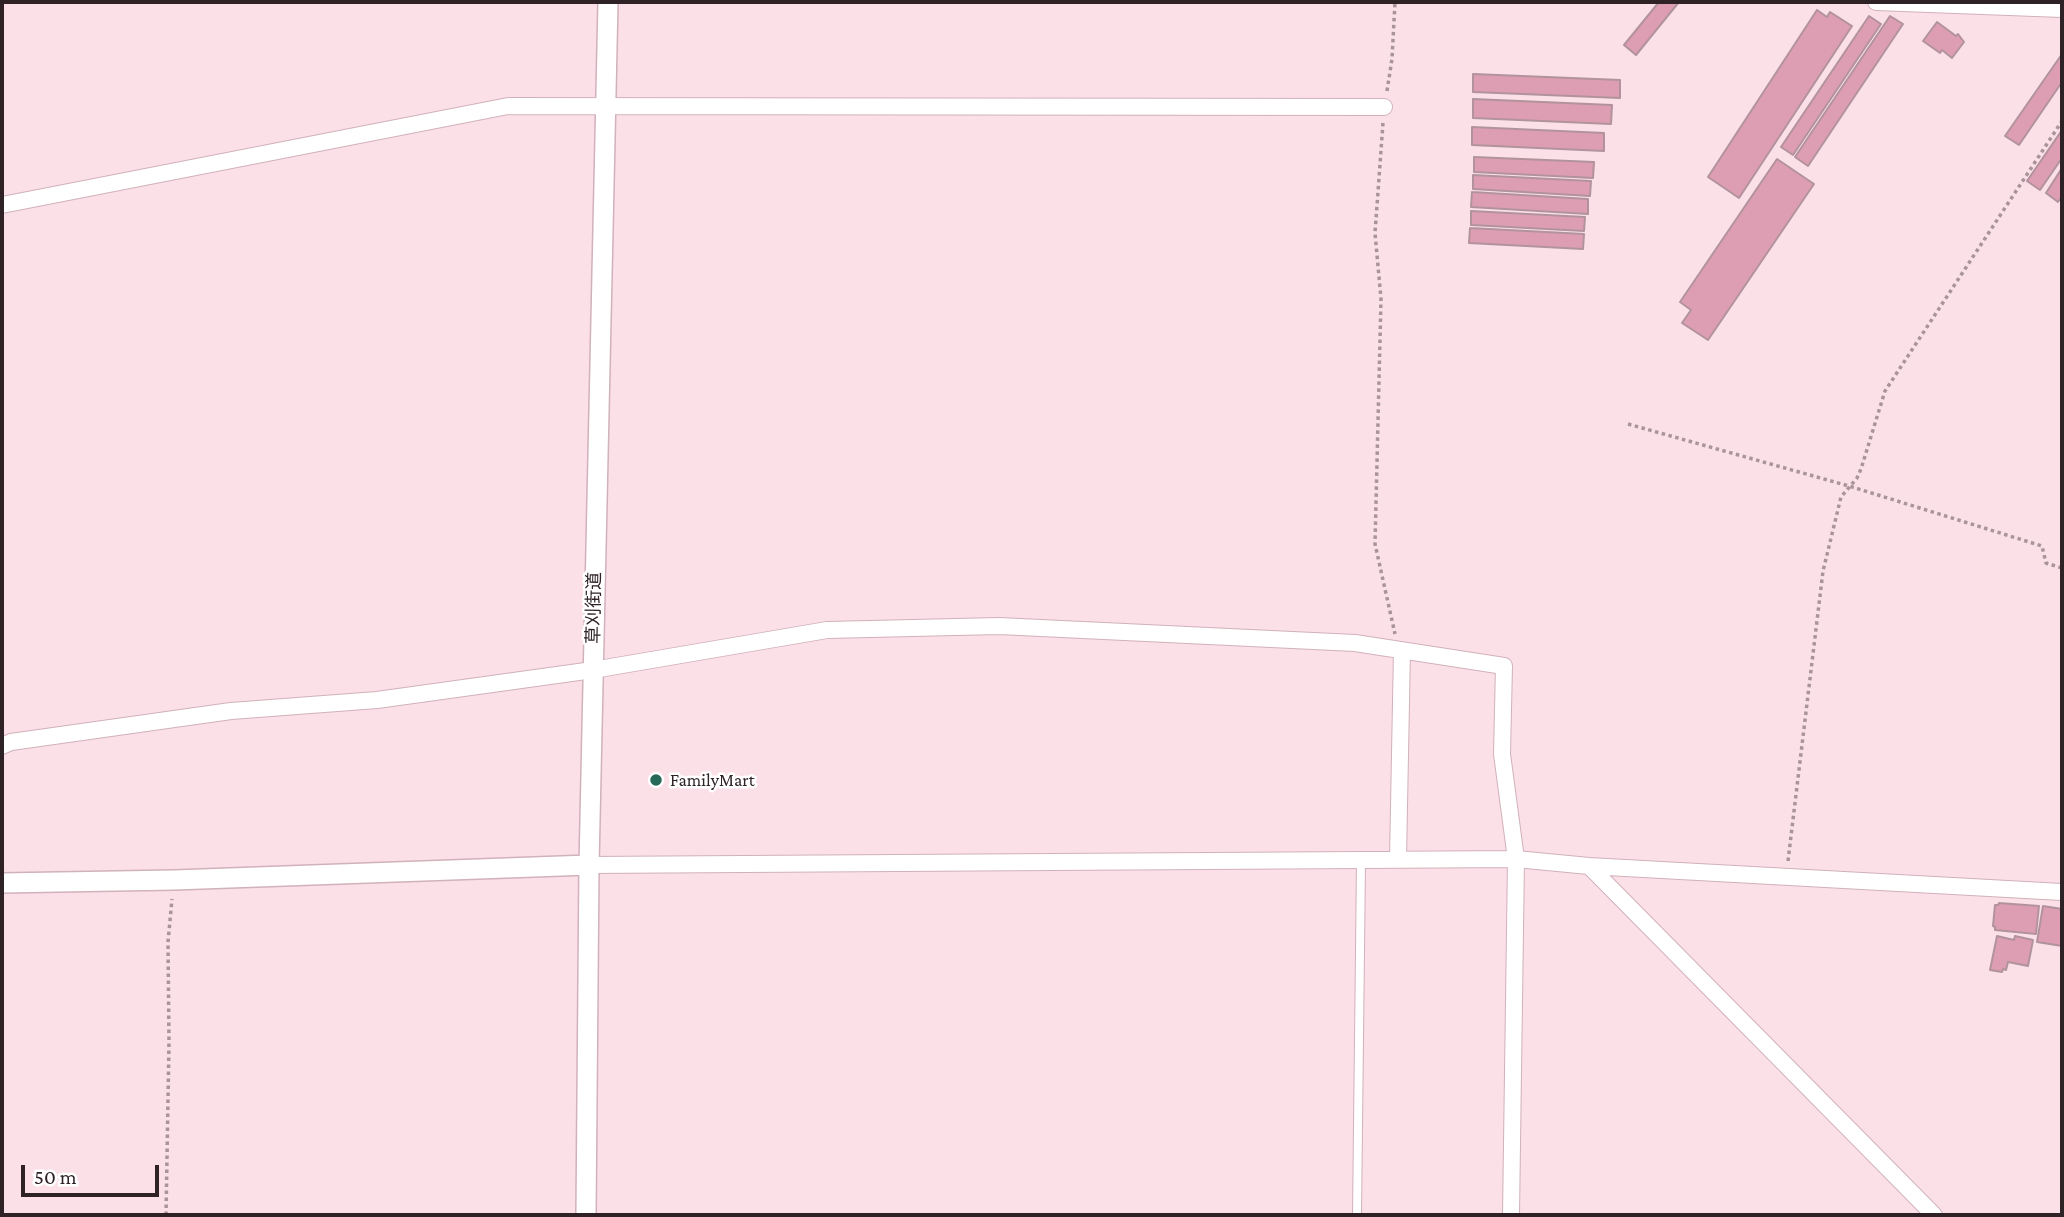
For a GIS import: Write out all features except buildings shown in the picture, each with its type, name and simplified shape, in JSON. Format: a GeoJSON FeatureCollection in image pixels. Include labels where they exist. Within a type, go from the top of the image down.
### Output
{"type":"FeatureCollection","features":[{"type":"Feature","properties":{"kind":"street","name":"草刈街道"},"geometry":{"type":"LineString","coordinates":[[586,1215],[589,865],[608,2]]}},
{"type":"Feature","properties":{"kind":"street"},"geometry":{"type":"LineString","coordinates":[[1876,2],[2062,9]]}},
{"type":"Feature","properties":{"kind":"street"},"geometry":{"type":"LineString","coordinates":[[2,205],[509,106],[605,104],[1384,107]]}},
{"type":"Feature","properties":{"kind":"street"},"geometry":{"type":"LineString","coordinates":[[2,746],[11,742],[231,711],[377,700],[593,670],[827,630],[999,626],[1355,643],[1504,666],[1502,754],[1516,859],[1511,1215]]}},
{"type":"Feature","properties":{"kind":"street"},"geometry":{"type":"LineString","coordinates":[[1398,859],[1400,650]]}},
{"type":"Feature","properties":{"kind":"street"},"geometry":{"type":"LineString","coordinates":[[2,883],[174,880],[589,865],[1516,859],[1589,866],[2062,892]]}},
{"type":"Feature","properties":{"kind":"street"},"geometry":{"type":"LineString","coordinates":[[1589,866],[1934,1215]]}},
{"type":"Feature","properties":{"kind":"lane"},"geometry":{"type":"LineString","coordinates":[[1357,1215],[1360,861]]}},
{"type":"Feature","properties":{"kind":"path"},"geometry":{"type":"LineString","coordinates":[[1395,2],[1375,233],[1381,299],[1375,544],[1400,650]]}},
{"type":"Feature","properties":{"kind":"path"},"geometry":{"type":"LineString","coordinates":[[1786,877],[1823,571],[1840,497],[1857,478],[1861,469],[1885,391],[2062,121]]}},
{"type":"Feature","properties":{"kind":"path"},"geometry":{"type":"LineString","coordinates":[[1628,424],[1849,486],[2042,546],[2046,563],[2062,568]]}},
{"type":"Feature","properties":{"kind":"path"},"geometry":{"type":"LineString","coordinates":[[166,1215],[169,942],[174,880]]}},
{"type":"Feature","properties":{"kind":"place","name":"FamilyMart"},"geometry":{"type":"Point","coordinates":[656,780]}}]}
